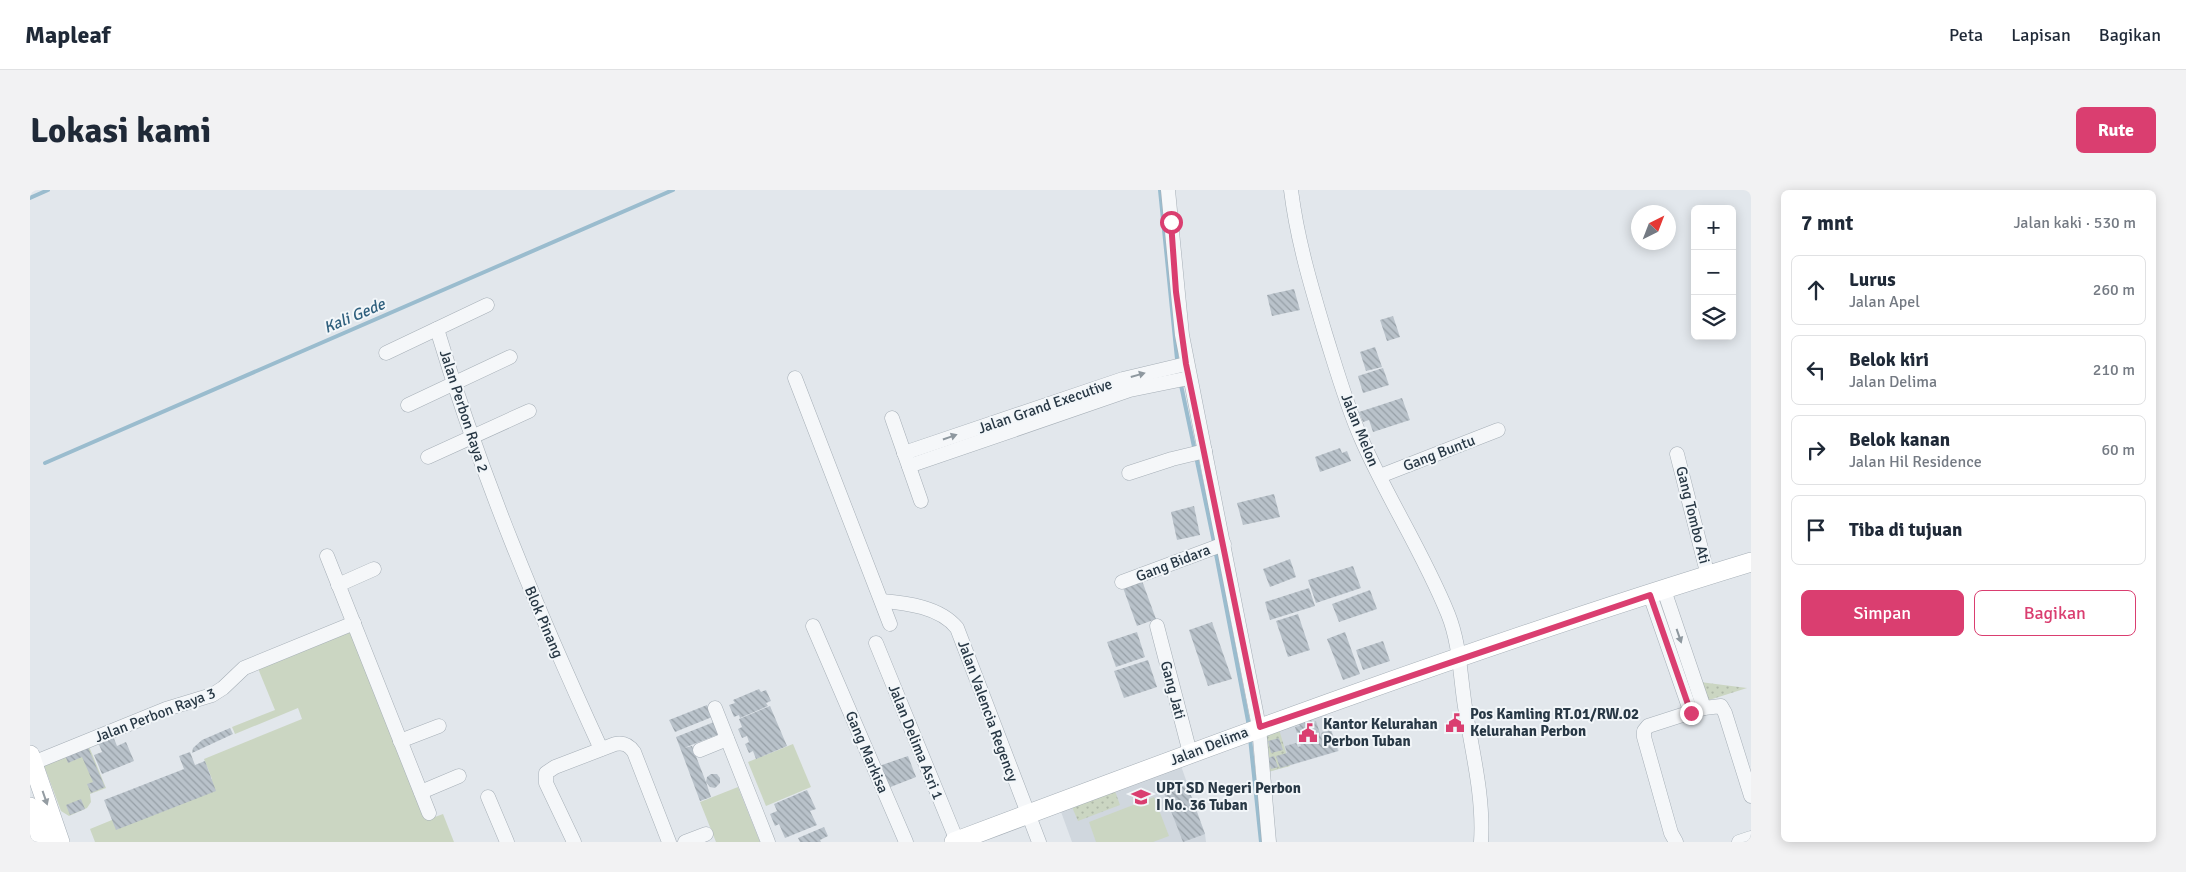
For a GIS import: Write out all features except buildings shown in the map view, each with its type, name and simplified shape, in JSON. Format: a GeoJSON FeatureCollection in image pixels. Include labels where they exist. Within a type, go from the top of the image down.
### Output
{"type":"FeatureCollection","features":[{"type":"Feature","properties":{"kind":"street"},"geometry":{"type":"LineString","coordinates":[[1168,190],[1176,292],[1186,364],[1190,378],[1198,453],[1224,544],[1269,842]]}},
{"type":"Feature","properties":{"kind":"street","name":"Jalan Melon"},"geometry":{"type":"LineString","coordinates":[[1291,190],[1302,252],[1333,357],[1361,438],[1408,528],[1454,630],[1460,658],[1463,695],[1480,795],[1481,842]]}},
{"type":"Feature","properties":{"kind":"street"},"geometry":{"type":"LineString","coordinates":[[386,352],[487,305]]}},
{"type":"Feature","properties":{"kind":"street","name":"Jalan Perbon Raya 2"},"geometry":{"type":"LineString","coordinates":[[437,328],[454,384],[492,493]]}},
{"type":"Feature","properties":{"kind":"street"},"geometry":{"type":"LineString","coordinates":[[408,405],[510,357]]}},
{"type":"Feature","properties":{"kind":"street","name":"Jalan Grand Executive"},"geometry":{"type":"LineString","coordinates":[[1163,376],[1186,364]]}},
{"type":"Feature","properties":{"kind":"street","name":"Jalan Grand Executive"},"geometry":{"type":"LineString","coordinates":[[904,453],[1038,415],[1123,379],[1163,376],[1190,378]]}},
{"type":"Feature","properties":{"kind":"street"},"geometry":{"type":"LineString","coordinates":[[795,378],[890,624]]}},
{"type":"Feature","properties":{"kind":"street"},"geometry":{"type":"LineString","coordinates":[[428,457],[529,410]]}},
{"type":"Feature","properties":{"kind":"street"},"geometry":{"type":"LineString","coordinates":[[892,418],[921,501]]}},
{"type":"Feature","properties":{"kind":"street","name":"Jalan Grand Executive"},"geometry":{"type":"LineString","coordinates":[[909,466],[1022,420]]}},
{"type":"Feature","properties":{"kind":"street","name":"Gang Buntu"},"geometry":{"type":"LineString","coordinates":[[1380,476],[1498,430]]}},
{"type":"Feature","properties":{"kind":"street"},"geometry":{"type":"LineString","coordinates":[[1129,473],[1198,453]]}},
{"type":"Feature","properties":{"kind":"street","name":"Gang Tombo Ati"},"geometry":{"type":"LineString","coordinates":[[1677,454],[1708,576]]}},
{"type":"Feature","properties":{"kind":"street","name":"Blok Pinang"},"geometry":{"type":"LineString","coordinates":[[492,493],[562,664],[601,750]]}},
{"type":"Feature","properties":{"kind":"street","name":"Gang Bidara"},"geometry":{"type":"LineString","coordinates":[[1122,582],[1224,544]]}},
{"type":"Feature","properties":{"kind":"street"},"geometry":{"type":"LineString","coordinates":[[327,556],[429,813]]}},
{"type":"Feature","properties":{"kind":"street","name":"Jalan Delima"},"geometry":{"type":"LineString","coordinates":[[955,841],[1252,730],[1460,658],[1751,562]]}},
{"type":"Feature","properties":{"kind":"street"},"geometry":{"type":"LineString","coordinates":[[338,585],[374,569]]}},
{"type":"Feature","properties":{"kind":"street"},"geometry":{"type":"LineString","coordinates":[[1657,592],[1698,710]]}},
{"type":"Feature","properties":{"kind":"street","name":"Jalan Valencia Regency"},"geometry":{"type":"LineString","coordinates":[[882,601],[910,604],[927,609],[945,618],[957,628],[1027,815],[1039,842]]}},
{"type":"Feature","properties":{"kind":"street","name":"Jalan Perbon Raya 3"},"geometry":{"type":"LineString","coordinates":[[31,759],[212,694],[223,688],[244,668],[354,623]]}},
{"type":"Feature","properties":{"kind":"street","name":"Gang Markisa"},"geometry":{"type":"LineString","coordinates":[[813,626],[906,842]]}},
{"type":"Feature","properties":{"kind":"street","name":"Gang Jati"},"geometry":{"type":"LineString","coordinates":[[1157,626],[1190,753]]}},
{"type":"Feature","properties":{"kind":"street","name":"Jalan Delima Asri 1"},"geometry":{"type":"LineString","coordinates":[[876,643],[955,841]]}},
{"type":"Feature","properties":{"kind":"street"},"geometry":{"type":"LineString","coordinates":[[1676,842],[1671,833],[1643,734],[1646,728],[1717,705],[1723,708],[1751,796]]}},
{"type":"Feature","properties":{"kind":"street"},"geometry":{"type":"LineString","coordinates":[[715,708],[768,842]]}},
{"type":"Feature","properties":{"kind":"street"},"geometry":{"type":"LineString","coordinates":[[400,741],[439,726]]}},
{"type":"Feature","properties":{"kind":"street"},"geometry":{"type":"LineString","coordinates":[[700,750],[727,739]]}},
{"type":"Feature","properties":{"kind":"street"},"geometry":{"type":"LineString","coordinates":[[574,842],[545,775],[547,771],[555,767],[619,743],[627,744],[632,749],[669,842]]}},
{"type":"Feature","properties":{"kind":"street"},"geometry":{"type":"LineString","coordinates":[[31,759],[49,837]]}},
{"type":"Feature","properties":{"kind":"street"},"geometry":{"type":"LineString","coordinates":[[421,792],[459,776]]}},
{"type":"Feature","properties":{"kind":"street"},"geometry":{"type":"LineString","coordinates":[[488,797],[507,842]]}},
{"type":"Feature","properties":{"kind":"street"},"geometry":{"type":"LineString","coordinates":[[30,807],[49,837]]}},
{"type":"Feature","properties":{"kind":"street"},"geometry":{"type":"LineString","coordinates":[[685,842],[706,834]]}},
{"type":"Feature","properties":{"kind":"street"},"geometry":{"type":"LineString","coordinates":[[1739,842],[1751,838]]}},
{"type":"Feature","properties":{"kind":"shaded area"},"geometry":{"type":"Polygon","coordinates":[[[1324,710],[1339,751],[1268,772],[1269,731],[1324,710]]]}},
{"type":"Feature","properties":{"kind":"shaded area","name":"UPT SD Negeri Perbon I No. 36 Tuban"},"geometry":{"type":"Polygon","coordinates":[[[1180,763],[1205,834],[1206,842],[1072,842],[1060,809],[1180,763]]]}},
{"type":"Feature","properties":{"kind":"green space"},"geometry":{"type":"Polygon","coordinates":[[[352,627],[427,820],[443,814],[454,842],[95,842],[90,829],[212,779],[204,759],[302,719],[298,708],[235,734],[232,727],[275,710],[257,666],[352,627]]]}},
{"type":"Feature","properties":{"kind":"green space"},"geometry":{"type":"Polygon","coordinates":[[[1700,682],[1747,688],[1706,701],[1700,682]]]}},
{"type":"Feature","properties":{"kind":"green space"},"geometry":{"type":"Polygon","coordinates":[[[1278,726],[1290,766],[1268,772],[1265,737],[1269,731],[1278,726]]]}},
{"type":"Feature","properties":{"kind":"green space"},"geometry":{"type":"Polygon","coordinates":[[[88,744],[106,788],[90,794],[91,802],[87,808],[69,816],[61,811],[43,763],[88,744]]]}},
{"type":"Feature","properties":{"kind":"green space"},"geometry":{"type":"Polygon","coordinates":[[[793,744],[811,787],[766,806],[748,762],[793,744]]]}},
{"type":"Feature","properties":{"kind":"green space"},"geometry":{"type":"Polygon","coordinates":[[[738,787],[760,842],[716,842],[700,802],[738,787]]]}},
{"type":"Feature","properties":{"kind":"green space"},"geometry":{"type":"Polygon","coordinates":[[[1115,791],[1120,805],[1078,821],[1072,807],[1115,791]]]}},
{"type":"Feature","properties":{"kind":"green space"},"geometry":{"type":"Polygon","coordinates":[[[1154,797],[1169,836],[1153,842],[1096,842],[1089,822],[1154,797]]]}},
{"type":"Feature","properties":{"kind":"waterway","name":"Kali Gede"},"geometry":{"type":"LineString","coordinates":[[30,198],[48,190]]}},
{"type":"Feature","properties":{"kind":"waterway","name":"Kali Gede"},"geometry":{"type":"LineString","coordinates":[[45,463],[673,190]]}},
{"type":"Feature","properties":{"kind":"waterway"},"geometry":{"type":"LineString","coordinates":[[1160,190],[1177,359]]}},
{"type":"Feature","properties":{"kind":"waterway"},"geometry":{"type":"LineString","coordinates":[[1181,385],[1214,542]]}},
{"type":"Feature","properties":{"kind":"waterway"},"geometry":{"type":"LineString","coordinates":[[1216,554],[1249,726]]}},
{"type":"Feature","properties":{"kind":"waterway"},"geometry":{"type":"LineString","coordinates":[[1250,738],[1261,842]]}},
{"type":"Feature","properties":{"kind":"place","name":"Pos Kamling RT.01/RW.02 Kelurahan Perbon"},"geometry":{"type":"Point","coordinates":[1455,723]}},
{"type":"Feature","properties":{"kind":"place","name":"Kantor Kelurahan Perbon Tuban"},"geometry":{"type":"Point","coordinates":[1308,733]}},
{"type":"Feature","properties":{"kind":"place","name":"UPT SD Negeri Perbon I No. 36 Tuban"},"geometry":{"type":"Point","coordinates":[1141,797]}},
{"type":"Feature","properties":{"kind":"route"},"geometry":{"type":"LineString","coordinates":[[1171,222],[1176,292],[1186,364],[1260,727],[1650,595],[1691,713]]}}]}
